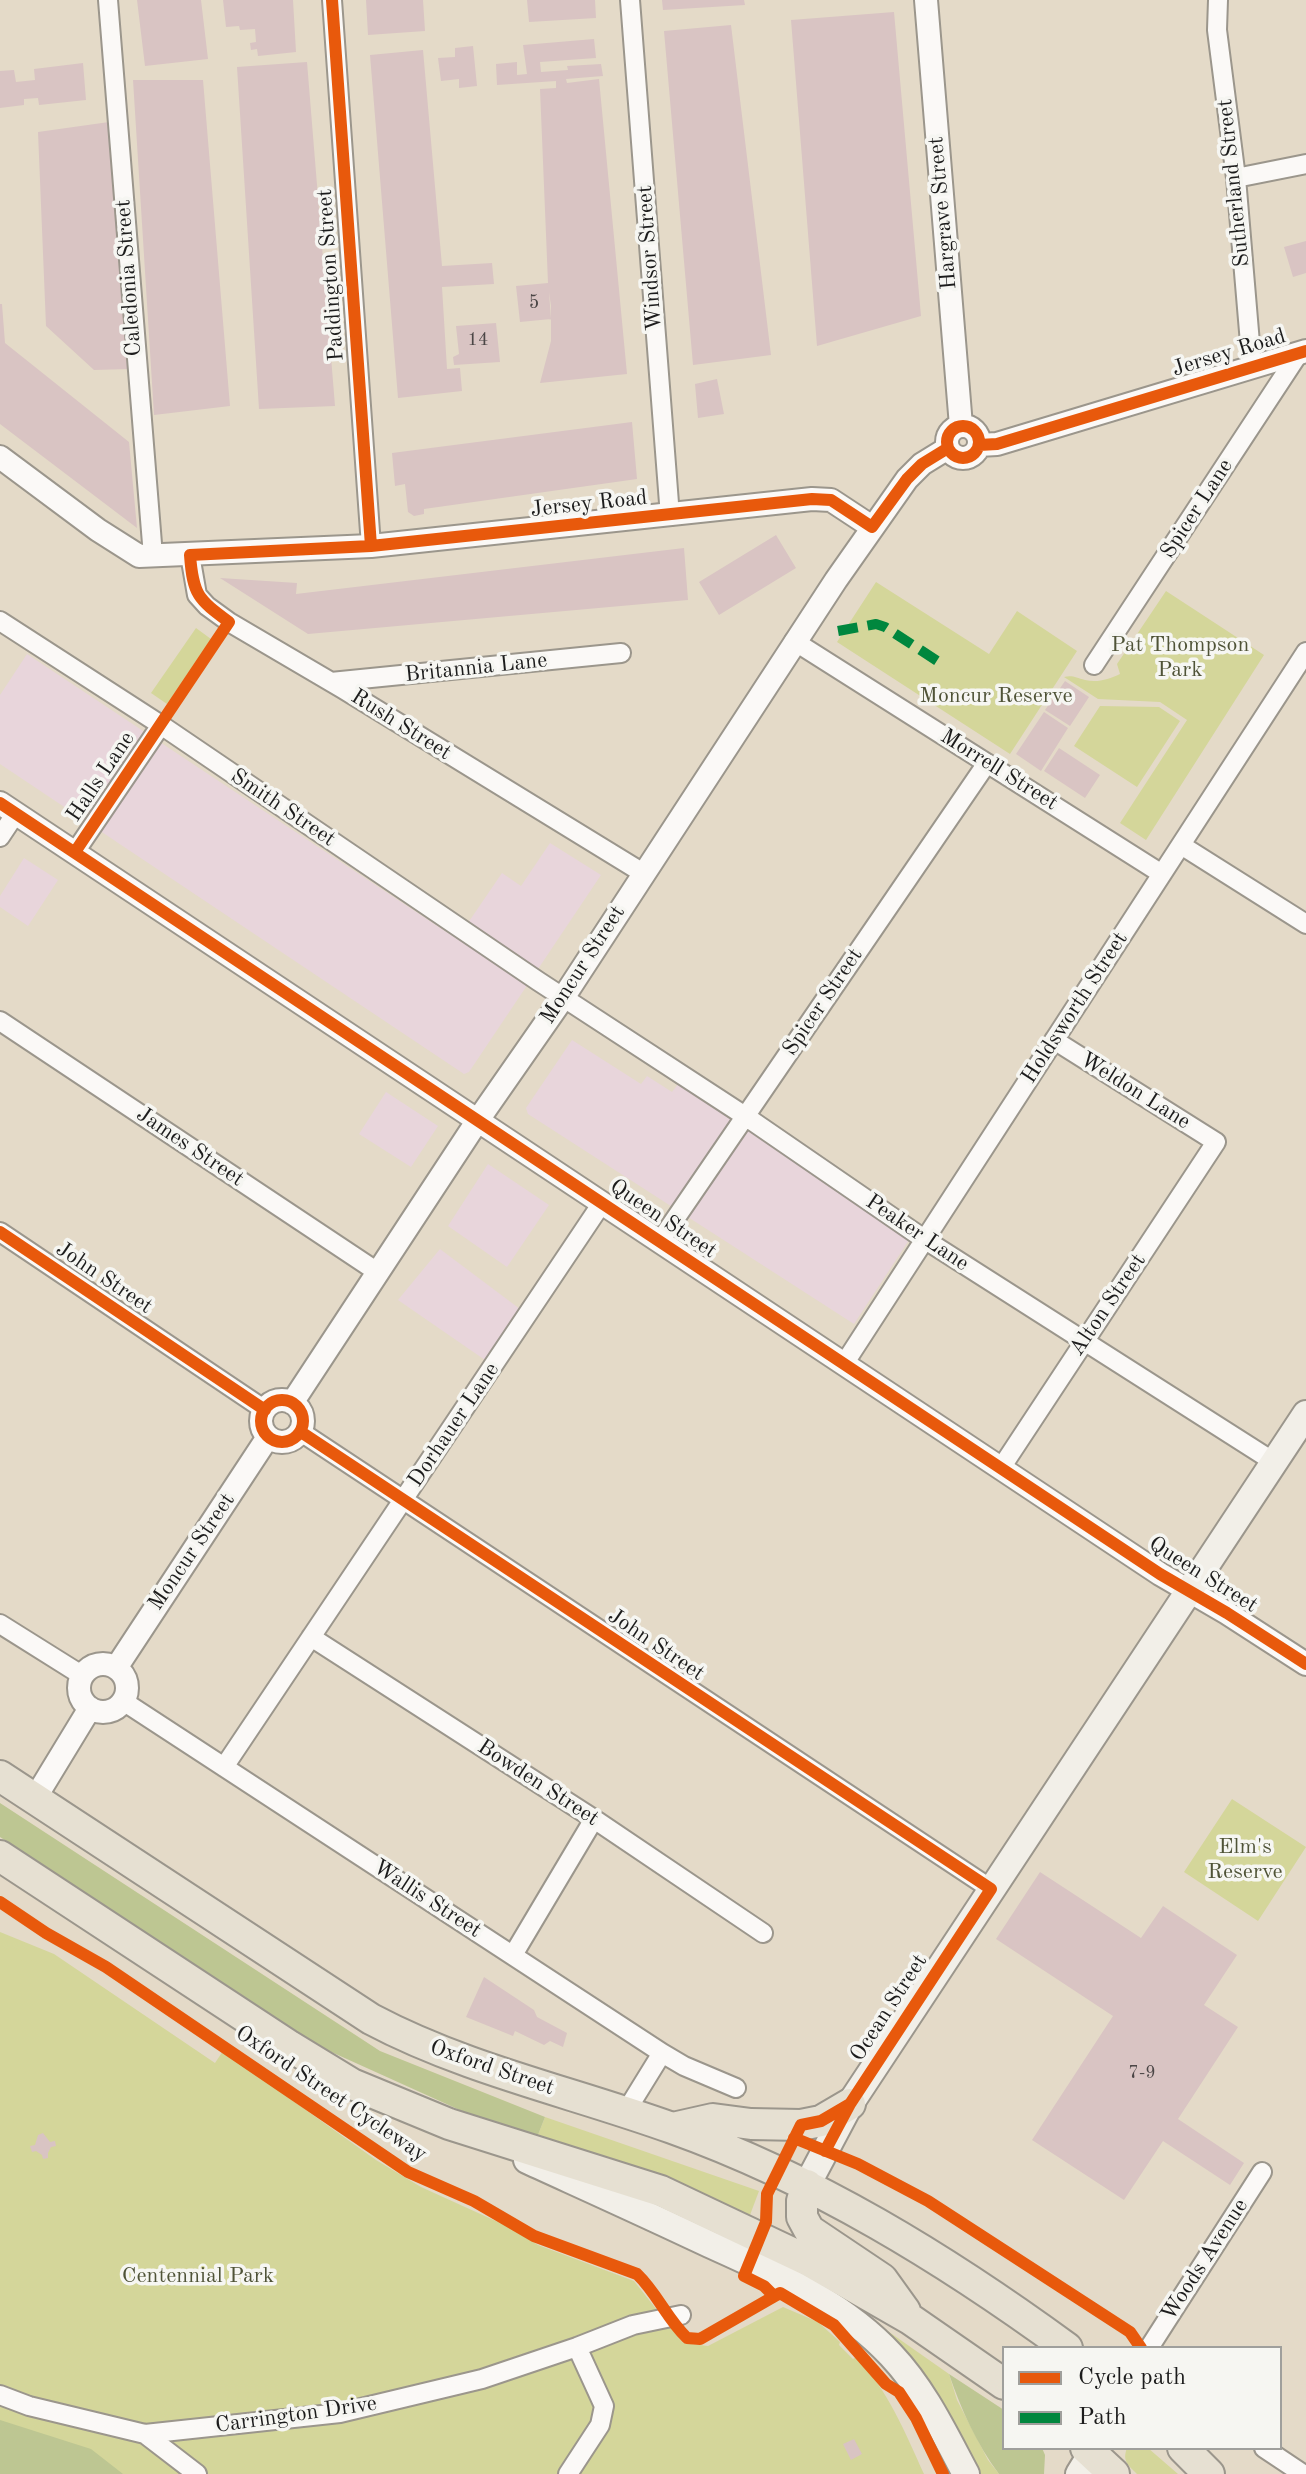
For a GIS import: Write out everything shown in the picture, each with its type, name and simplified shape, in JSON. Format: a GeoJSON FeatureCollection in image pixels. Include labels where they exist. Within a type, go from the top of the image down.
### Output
{"type":"FeatureCollection","features":[{"type":"Feature","properties":{"kind":"main road","name":"Ocean Street"},"geometry":{"type":"LineString","coordinates":[[807,2185],[850,2104],[1306,1414]]}},
{"type":"Feature","properties":{"kind":"main road","name":"Oxford Street"},"geometry":{"type":"LineString","coordinates":[[0,1776],[331,1995],[401,2035],[567,2095],[673,2128],[807,2185],[906,2241],[1012,2308],[1064,2346]]}},
{"type":"Feature","properties":{"kind":"main road"},"geometry":{"type":"LineString","coordinates":[[0,1856],[352,2084],[449,2124],[774,2273],[837,2308],[883,2347],[912,2379],[966,2474]]}},
{"type":"Feature","properties":{"kind":"main road"},"geometry":{"type":"LineString","coordinates":[[673,2128],[713,2119],[751,2124],[801,2125],[821,2121],[850,2104]]}},
{"type":"Feature","properties":{"kind":"main road"},"geometry":{"type":"LineString","coordinates":[[449,2124],[661,2191],[786,2249],[910,2319],[1002,2383]]}},
{"type":"Feature","properties":{"kind":"main road"},"geometry":{"type":"LineString","coordinates":[[807,2185],[802,2201],[802,2217],[809,2230],[882,2279],[910,2319]]}},
{"type":"Feature","properties":{"kind":"main road"},"geometry":{"type":"LineString","coordinates":[[1012,2308],[1040,2346]]}},
{"type":"Feature","properties":{"kind":"main road"},"geometry":{"type":"LineString","coordinates":[[1185,2450],[1209,2474]]}},
{"type":"Feature","properties":{"kind":"main road"},"geometry":{"type":"LineString","coordinates":[[1088,2456],[1114,2474]]}},
{"type":"Feature","properties":{"kind":"street","name":"Caledonia Street"},"geometry":{"type":"LineString","coordinates":[[108,0],[153,556]]}},
{"type":"Feature","properties":{"kind":"street","name":"Paddington Street"},"geometry":{"type":"LineString","coordinates":[[332,0],[371,546]]}},
{"type":"Feature","properties":{"kind":"street","name":"Windsor Street"},"geometry":{"type":"LineString","coordinates":[[630,0],[670,516]]}},
{"type":"Feature","properties":{"kind":"street","name":"Hargrave Street"},"geometry":{"type":"LineString","coordinates":[[926,0],[961,426]]}},
{"type":"Feature","properties":{"kind":"street","name":"Sutherland Street"},"geometry":{"type":"LineString","coordinates":[[1218,0],[1217,30],[1236,178],[1252,367]]}},
{"type":"Feature","properties":{"kind":"street"},"geometry":{"type":"LineString","coordinates":[[1236,178],[1306,164]]}},
{"type":"Feature","properties":{"kind":"street","name":"Jersey Road"},"geometry":{"type":"LineString","coordinates":[[979,445],[997,444],[1303,352]]}},
{"type":"Feature","properties":{"kind":"street","name":"Spicer Lane"},"geometry":{"type":"LineString","coordinates":[[1094,665],[1303,352]]}},
{"type":"Feature","properties":{"kind":"street"},"geometry":{"type":"LineString","coordinates":[[961,426],[975,431],[979,445],[974,454],[965,459],[955,456],[948,448],[949,434],[961,426]]}},
{"type":"Feature","properties":{"kind":"street"},"geometry":{"type":"LineString","coordinates":[[872,527],[907,479],[922,464],[948,448]]}},
{"type":"Feature","properties":{"kind":"street","name":"Jersey Road"},"geometry":{"type":"LineString","coordinates":[[0,457],[130,553],[139,556],[371,546],[812,499],[831,500],[872,527]]}},
{"type":"Feature","properties":{"kind":"street","name":"Moncur Street"},"geometry":{"type":"LineString","coordinates":[[292,1403],[872,527]]}},
{"type":"Feature","properties":{"kind":"street","name":"Rush Street"},"geometry":{"type":"LineString","coordinates":[[190,555],[197,595],[207,606],[643,873]]}},
{"type":"Feature","properties":{"kind":"street","name":"Smith Street"},"geometry":{"type":"LineString","coordinates":[[0,621],[161,725],[563,998]]}},
{"type":"Feature","properties":{"kind":"street","name":"Morrell Street"},"geometry":{"type":"LineString","coordinates":[[794,641],[1162,874]]}},
{"type":"Feature","properties":{"kind":"street","name":"Holdsworth Street"},"geometry":{"type":"LineString","coordinates":[[844,1364],[1306,652]]}},
{"type":"Feature","properties":{"kind":"street","name":"Britannia Lane"},"geometry":{"type":"LineString","coordinates":[[331,682],[621,653]]}},
{"type":"Feature","properties":{"kind":"street","name":"Halls Lane"},"geometry":{"type":"LineString","coordinates":[[75,852],[161,725]]}},
{"type":"Feature","properties":{"kind":"street","name":"Spicer Street"},"geometry":{"type":"LineString","coordinates":[[660,1241],[987,763]]}},
{"type":"Feature","properties":{"kind":"street"},"geometry":{"type":"LineString","coordinates":[[0,837],[8,808]]}},
{"type":"Feature","properties":{"kind":"street","name":"Queen Street"},"geometry":{"type":"LineString","coordinates":[[8,808],[1188,1592],[1306,1664]]}},
{"type":"Feature","properties":{"kind":"street"},"geometry":{"type":"LineString","coordinates":[[1181,845],[1306,924]]}},
{"type":"Feature","properties":{"kind":"street","name":"Peaker Lane"},"geometry":{"type":"LineString","coordinates":[[563,998],[745,1116],[924,1239],[1274,1462]]}},
{"type":"Feature","properties":{"kind":"street","name":"James Street"},"geometry":{"type":"LineString","coordinates":[[0,1021],[379,1273]]}},
{"type":"Feature","properties":{"kind":"street","name":"Weldon Lane"},"geometry":{"type":"LineString","coordinates":[[1054,1040],[1216,1142]]}},
{"type":"Feature","properties":{"kind":"street","name":"Alton Street"},"geometry":{"type":"LineString","coordinates":[[1001,1468],[1216,1142]]}},
{"type":"Feature","properties":{"kind":"street","name":"Dorhauer Lane"},"geometry":{"type":"LineString","coordinates":[[224,1767],[602,1203]]}},
{"type":"Feature","properties":{"kind":"street","name":"John Street"},"geometry":{"type":"LineString","coordinates":[[0,1232],[265,1410]]}},
{"type":"Feature","properties":{"kind":"street"},"geometry":{"type":"LineString","coordinates":[[276,1401],[292,1403],[302,1415],[301,1432],[289,1441],[275,1441],[268,1437],[261,1423],[265,1410],[276,1401]]}},
{"type":"Feature","properties":{"kind":"street","name":"John Street"},"geometry":{"type":"LineString","coordinates":[[301,1432],[991,1889]]}},
{"type":"Feature","properties":{"kind":"street","name":"Moncur Street"},"geometry":{"type":"LineString","coordinates":[[116,1668],[268,1437]]}},
{"type":"Feature","properties":{"kind":"street"},"geometry":{"type":"LineString","coordinates":[[0,1624],[83,1676]]}},
{"type":"Feature","properties":{"kind":"street","name":"Bowden Street"},"geometry":{"type":"LineString","coordinates":[[311,1637],[594,1819],[763,1933]]}},
{"type":"Feature","properties":{"kind":"street"},"geometry":{"type":"LineString","coordinates":[[102,1664],[116,1668],[126,1679],[123,1701],[112,1711],[90,1708],[79,1690],[83,1676],[88,1670],[102,1664]]}},
{"type":"Feature","properties":{"kind":"street","name":"Wallis Street"},"geometry":{"type":"LineString","coordinates":[[123,1701],[662,2053],[736,2088]]}},
{"type":"Feature","properties":{"kind":"street"},"geometry":{"type":"LineString","coordinates":[[34,1800],[90,1708]]}},
{"type":"Feature","properties":{"kind":"street"},"geometry":{"type":"LineString","coordinates":[[513,1955],[594,1819]]}},
{"type":"Feature","properties":{"kind":"street"},"geometry":{"type":"LineString","coordinates":[[625,2113],[662,2053]]}},
{"type":"Feature","properties":{"kind":"street","name":"Woods Avenue"},"geometry":{"type":"LineString","coordinates":[[1150,2346],[1262,2172]]}},
{"type":"Feature","properties":{"kind":"street","name":"Carrington Drive"},"geometry":{"type":"LineString","coordinates":[[0,2395],[29,2406],[145,2434],[340,2413],[482,2379],[633,2325],[681,2315]]}},
{"type":"Feature","properties":{"kind":"street"},"geometry":{"type":"LineString","coordinates":[[568,2474],[600,2425],[604,2406],[577,2347]]}},
{"type":"Feature","properties":{"kind":"street"},"geometry":{"type":"LineString","coordinates":[[145,2434],[197,2474]]}},
{"type":"Feature","properties":{"kind":"street"},"geometry":{"type":"LineString","coordinates":[[1267,2450],[1303,2474]]}},
{"type":"Feature","properties":{"kind":"shaded area"},"geometry":{"type":"Polygon","coordinates":[[[27,654],[457,939],[502,873],[521,886],[550,843],[601,875],[469,1072],[464,1074],[0,764],[0,695],[27,654]]]}},
{"type":"Feature","properties":{"kind":"shaded area"},"geometry":{"type":"Polygon","coordinates":[[[24,858],[58,880],[28,926],[0,907],[0,896],[24,858]]]}},
{"type":"Feature","properties":{"kind":"shaded area"},"geometry":{"type":"Polygon","coordinates":[[[572,1040],[641,1084],[647,1076],[672,1092],[678,1084],[911,1237],[854,1324],[528,1114],[526,1108],[572,1040]]]}},
{"type":"Feature","properties":{"kind":"shaded area"},"geometry":{"type":"Polygon","coordinates":[[[386,1092],[438,1126],[411,1167],[359,1134],[386,1092]]]}},
{"type":"Feature","properties":{"kind":"shaded area"},"geometry":{"type":"Polygon","coordinates":[[[488,1164],[549,1205],[507,1267],[448,1226],[488,1164]]]}},
{"type":"Feature","properties":{"kind":"shaded area"},"geometry":{"type":"Polygon","coordinates":[[[440,1249],[520,1309],[485,1360],[398,1300],[440,1249]]]}},
{"type":"Feature","properties":{"kind":"green space","name":"Moncur Reserve"},"geometry":{"type":"Polygon","coordinates":[[[876,582],[989,654],[1017,611],[1077,651],[1010,754],[837,642],[876,582]]]}},
{"type":"Feature","properties":{"kind":"green space","name":"Pat Thompson Park"},"geometry":{"type":"Polygon","coordinates":[[[1166,591],[1264,655],[1146,840],[1120,823],[1187,720],[1160,702],[1098,699],[1064,677],[1094,681],[1120,674],[1117,664],[1166,591]]]}},
{"type":"Feature","properties":{"kind":"green space"},"geometry":{"type":"Polygon","coordinates":[[[196,628],[211,639],[167,704],[151,693],[196,628]]]}},
{"type":"Feature","properties":{"kind":"green space"},"geometry":{"type":"Polygon","coordinates":[[[1100,706],[1159,707],[1180,721],[1137,787],[1074,746],[1100,706]]]}},
{"type":"Feature","properties":{"kind":"green space","name":"Elm's Reserve"},"geometry":{"type":"Polygon","coordinates":[[[1232,1799],[1306,1847],[1258,1921],[1184,1872],[1232,1799]]]}},
{"type":"Feature","properties":{"kind":"green space"},"geometry":{"type":"Polygon","coordinates":[[[0,1803],[380,2051],[545,2117],[536,2140],[473,2116],[307,2041],[0,1837],[0,1803]]]}},
{"type":"Feature","properties":{"kind":"green space","name":"Centennial Park"},"geometry":{"type":"Polygon","coordinates":[[[0,1932],[54,1954],[215,2063],[223,2051],[376,2160],[421,2187],[509,2227],[538,2245],[634,2281],[683,2343],[708,2346],[783,2307],[818,2322],[853,2359],[856,2357],[877,2383],[895,2412],[924,2474],[0,2474],[0,1932]]]}},
{"type":"Feature","properties":{"kind":"green space"},"geometry":{"type":"Polygon","coordinates":[[[545,2117],[759,2191],[750,2215],[536,2140],[545,2117]]]}},
{"type":"Feature","properties":{"kind":"green space"},"geometry":{"type":"Polygon","coordinates":[[[872,2320],[949,2374],[957,2400],[988,2460],[999,2474],[974,2474],[932,2391],[872,2320]]]}},
{"type":"Feature","properties":{"kind":"green space"},"geometry":{"type":"Polygon","coordinates":[[[949,2374],[1002,2409],[1002,2450],[1043,2450],[1044,2474],[999,2474],[970,2426],[949,2374]]]}},
{"type":"Feature","properties":{"kind":"green space"},"geometry":{"type":"Polygon","coordinates":[[[0,2420],[91,2449],[123,2474],[0,2474],[0,2420]]]}},
{"type":"Feature","properties":{"kind":"green space"},"geometry":{"type":"Polygon","coordinates":[[[1150,2450],[1178,2474],[1137,2474],[1126,2460],[1126,2452],[1150,2450]]]}},
{"type":"Feature","properties":{"kind":"building"},"geometry":{"type":"Polygon","coordinates":[[[137,0],[201,0],[208,59],[145,66],[137,0]]]}},
{"type":"Feature","properties":{"kind":"building"},"geometry":{"type":"Polygon","coordinates":[[[223,0],[293,0],[296,52],[258,56],[257,49],[251,50],[250,43],[256,42],[255,29],[226,27],[223,0]]]}},
{"type":"Feature","properties":{"kind":"building"},"geometry":{"type":"Polygon","coordinates":[[[366,0],[423,0],[425,31],[368,35],[366,0]]]}},
{"type":"Feature","properties":{"kind":"building"},"geometry":{"type":"Polygon","coordinates":[[[527,0],[595,0],[596,18],[529,22],[527,0]]]}},
{"type":"Feature","properties":{"kind":"building"},"geometry":{"type":"Polygon","coordinates":[[[662,0],[744,0],[745,5],[663,10],[662,0]]]}},
{"type":"Feature","properties":{"kind":"building"},"geometry":{"type":"Polygon","coordinates":[[[894,12],[921,316],[817,346],[791,20],[894,12]]]}},
{"type":"Feature","properties":{"kind":"building"},"geometry":{"type":"Polygon","coordinates":[[[731,25],[771,355],[693,365],[664,31],[731,25]]]}},
{"type":"Feature","properties":{"kind":"building"},"geometry":{"type":"Polygon","coordinates":[[[594,39],[596,58],[540,62],[541,72],[568,70],[567,66],[601,64],[603,76],[566,79],[567,83],[599,79],[627,374],[540,383],[551,341],[551,319],[520,322],[516,286],[548,283],[540,89],[556,88],[556,81],[497,85],[496,64],[517,62],[517,75],[527,74],[523,45],[594,39]]]}},
{"type":"Feature","properties":{"kind":"building"},"geometry":{"type":"Polygon","coordinates":[[[473,46],[477,86],[459,88],[459,79],[441,81],[438,58],[455,57],[455,48],[473,46]]]}},
{"type":"Feature","properties":{"kind":"building"},"geometry":{"type":"Polygon","coordinates":[[[423,50],[442,266],[492,263],[494,284],[442,287],[447,369],[460,368],[462,391],[398,398],[370,55],[423,50]]]}},
{"type":"Feature","properties":{"kind":"building"},"geometry":{"type":"Polygon","coordinates":[[[307,62],[335,406],[259,409],[237,67],[307,62]]]}},
{"type":"Feature","properties":{"kind":"building"},"geometry":{"type":"Polygon","coordinates":[[[83,63],[86,100],[39,105],[38,98],[24,99],[24,105],[0,108],[0,71],[14,70],[16,82],[35,80],[34,69],[83,63]]]}},
{"type":"Feature","properties":{"kind":"building"},"geometry":{"type":"Polygon","coordinates":[[[133,80],[203,80],[230,406],[154,415],[133,80]]]}},
{"type":"Feature","properties":{"kind":"building"},"geometry":{"type":"Polygon","coordinates":[[[109,122],[129,369],[94,370],[46,326],[38,132],[109,122]]]}},
{"type":"Feature","properties":{"kind":"building"},"geometry":{"type":"Polygon","coordinates":[[[1306,241],[1306,273],[1293,277],[1284,247],[1306,241]]]}},
{"type":"Feature","properties":{"kind":"building"},"geometry":{"type":"Polygon","coordinates":[[[0,304],[5,343],[129,442],[137,528],[0,424],[0,304]]]}},
{"type":"Feature","properties":{"kind":"building"},"geometry":{"type":"Polygon","coordinates":[[[496,323],[500,362],[454,365],[453,357],[459,354],[456,326],[496,323]]]}},
{"type":"Feature","properties":{"kind":"building"},"geometry":{"type":"Polygon","coordinates":[[[717,379],[724,414],[698,418],[695,384],[717,379]]]}},
{"type":"Feature","properties":{"kind":"building"},"geometry":{"type":"Polygon","coordinates":[[[632,422],[637,479],[424,509],[424,514],[414,516],[408,512],[405,484],[395,486],[392,453],[632,422]]]}},
{"type":"Feature","properties":{"kind":"building"},"geometry":{"type":"Polygon","coordinates":[[[776,535],[796,568],[719,615],[699,582],[776,535]]]}},
{"type":"Feature","properties":{"kind":"building"},"geometry":{"type":"Polygon","coordinates":[[[684,548],[688,600],[308,634],[220,578],[297,583],[296,594],[684,548]]]}},
{"type":"Feature","properties":{"kind":"building"},"geometry":{"type":"Polygon","coordinates":[[[1065,681],[1089,697],[1070,726],[1045,710],[1065,681]]]}},
{"type":"Feature","properties":{"kind":"building"},"geometry":{"type":"Polygon","coordinates":[[[1044,712],[1068,728],[1041,771],[1016,754],[1044,712]]]}},
{"type":"Feature","properties":{"kind":"building"},"geometry":{"type":"Polygon","coordinates":[[[1059,748],[1100,775],[1085,798],[1044,771],[1059,748]]]}},
{"type":"Feature","properties":{"kind":"building"},"geometry":{"type":"Polygon","coordinates":[[[1040,1872],[1141,1938],[1163,1906],[1237,1955],[1204,2005],[1238,2027],[1178,2119],[1244,2163],[1230,2185],[1163,2141],[1124,2200],[1032,2140],[1113,2016],[996,1939],[1040,1872]]]}},
{"type":"Feature","properties":{"kind":"building"},"geometry":{"type":"Polygon","coordinates":[[[484,1977],[534,2010],[537,2017],[567,2033],[563,2047],[550,2041],[544,2045],[515,2031],[513,2036],[466,2017],[484,1977]]]}},
{"type":"Feature","properties":{"kind":"building"},"geometry":{"type":"Polygon","coordinates":[[[43,2133],[50,2142],[55,2141],[56,2146],[51,2147],[48,2158],[43,2159],[36,2151],[32,2152],[30,2146],[35,2145],[38,2135],[43,2133]]]}},
{"type":"Feature","properties":{"kind":"building"},"geometry":{"type":"Polygon","coordinates":[[[854,2439],[862,2454],[851,2460],[843,2444],[854,2439]]]}},
{"type":"Feature","properties":{"kind":"marked path"},"geometry":{"type":"LineString","coordinates":[[838,631],[876,624],[942,664]]}},
{"type":"Feature","properties":{"kind":"cycle path"},"geometry":{"type":"LineString","coordinates":[[332,0],[371,546]]}},
{"type":"Feature","properties":{"kind":"cycle path"},"geometry":{"type":"LineString","coordinates":[[979,445],[997,444],[1306,351]]}},
{"type":"Feature","properties":{"kind":"cycle path"},"geometry":{"type":"LineString","coordinates":[[963,426],[975,430],[979,442],[975,454],[963,458],[951,454],[947,442],[951,430],[963,426]]}},
{"type":"Feature","properties":{"kind":"cycle path"},"geometry":{"type":"LineString","coordinates":[[75,852],[229,622],[199,595],[190,555],[371,546],[812,499],[831,500],[872,527],[907,479],[922,464],[948,448]]}},
{"type":"Feature","properties":{"kind":"cycle path"},"geometry":{"type":"LineString","coordinates":[[0,803],[1160,1574],[1306,1664]]}},
{"type":"Feature","properties":{"kind":"cycle path"},"geometry":{"type":"LineString","coordinates":[[0,1232],[265,1410]]}},
{"type":"Feature","properties":{"kind":"cycle path"},"geometry":{"type":"LineString","coordinates":[[282,1400],[297,1406],[303,1421],[297,1436],[282,1442],[267,1436],[261,1421],[267,1406],[282,1400]]}},
{"type":"Feature","properties":{"kind":"cycle path"},"geometry":{"type":"LineString","coordinates":[[301,1432],[991,1889],[850,2104],[825,2151]]}},
{"type":"Feature","properties":{"kind":"cycle path","name":"Oxford Street Cycleway"},"geometry":{"type":"LineString","coordinates":[[0,1902],[106,1967],[408,2172],[474,2201],[534,2236],[637,2274],[687,2338],[700,2339],[780,2293],[834,2325],[886,2384],[899,2392],[916,2418],[943,2474]]}},
{"type":"Feature","properties":{"kind":"cycle path"},"geometry":{"type":"LineString","coordinates":[[774,2296],[764,2286],[744,2276],[766,2222],[767,2194],[801,2125],[821,2121],[850,2104]]}},
{"type":"Feature","properties":{"kind":"cycle path"},"geometry":{"type":"LineString","coordinates":[[794,2138],[858,2164],[928,2201],[1130,2332],[1140,2346]]}}]}
